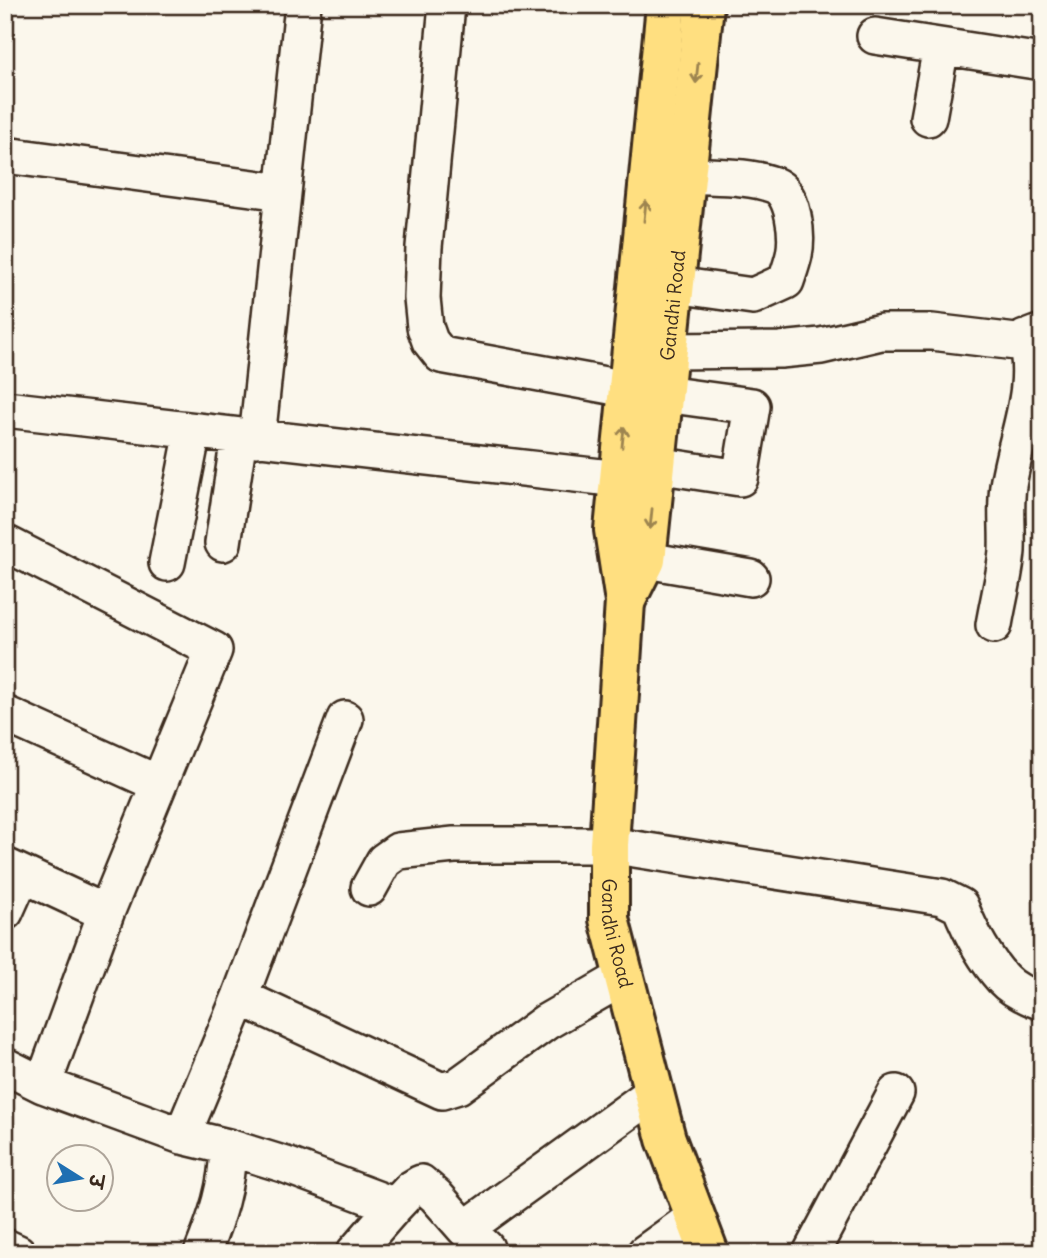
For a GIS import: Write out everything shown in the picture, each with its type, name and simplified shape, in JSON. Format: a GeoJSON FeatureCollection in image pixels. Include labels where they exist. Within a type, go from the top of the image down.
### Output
{"type":"FeatureCollection","features":[{"type":"Feature","properties":{"kind":"main road","name":"Gandhi Road"},"geometry":{"type":"LineString","coordinates":[[625,602],[646,560],[656,465],[646,392],[666,5]]}},
{"type":"Feature","properties":{"kind":"main road","name":"Gandhi Road"},"geometry":{"type":"LineString","coordinates":[[704,5],[668,351],[646,392],[619,479],[614,530],[625,602],[609,845],[609,919],[666,1139],[709,1253]]}},
{"type":"Feature","properties":{"kind":"street"},"geometry":{"type":"LineString","coordinates":[[223,543],[248,438],[283,192],[303,5]]}},
{"type":"Feature","properties":{"kind":"street"},"geometry":{"type":"LineString","coordinates":[[447,5],[424,247],[422,298],[425,327],[430,341],[441,355],[646,392],[752,406],[740,478],[656,465]]}},
{"type":"Feature","properties":{"kind":"street"},"geometry":{"type":"LineString","coordinates":[[875,36],[1042,62]]}},
{"type":"Feature","properties":{"kind":"street"},"geometry":{"type":"LineString","coordinates":[[928,118],[941,47]]}},
{"type":"Feature","properties":{"kind":"street"},"geometry":{"type":"LineString","coordinates":[[5,155],[283,192]]}},
{"type":"Feature","properties":{"kind":"street"},"geometry":{"type":"LineString","coordinates":[[675,285],[753,296],[786,281],[795,252],[793,220],[788,198],[776,186],[751,180],[687,175]]}},
{"type":"Feature","properties":{"kind":"street"},"geometry":{"type":"LineString","coordinates":[[668,351],[780,350],[821,346],[881,332],[932,332],[1016,342],[1033,335]]}},
{"type":"Feature","properties":{"kind":"street"},"geometry":{"type":"LineString","coordinates":[[994,625],[1007,552],[1005,514],[1008,484],[1031,379],[1030,354],[1033,335]]}},
{"type":"Feature","properties":{"kind":"street"},"geometry":{"type":"LineString","coordinates":[[5,409],[619,479]]}},
{"type":"Feature","properties":{"kind":"street"},"geometry":{"type":"LineString","coordinates":[[167,563],[193,431]]}},
{"type":"Feature","properties":{"kind":"street"},"geometry":{"type":"LineString","coordinates":[[5,542],[214,650],[106,913],[43,1086]]}},
{"type":"Feature","properties":{"kind":"street"},"geometry":{"type":"LineString","coordinates":[[646,560],[751,578]]}},
{"type":"Feature","properties":{"kind":"street"},"geometry":{"type":"LineString","coordinates":[[5,715],[159,784]]}},
{"type":"Feature","properties":{"kind":"street"},"geometry":{"type":"LineString","coordinates":[[182,1136],[240,997],[345,719]]}},
{"type":"Feature","properties":{"kind":"street"},"geometry":{"type":"LineString","coordinates":[[369,888],[384,861],[398,851],[454,845],[609,845],[942,897],[960,906],[970,929],[1004,980],[1028,997],[1042,1002]]}},
{"type":"Feature","properties":{"kind":"street"},"geometry":{"type":"LineString","coordinates":[[5,912],[13,870],[106,913]]}},
{"type":"Feature","properties":{"kind":"street"},"geometry":{"type":"LineString","coordinates":[[240,997],[442,1091],[458,1086],[546,1022],[624,977]]}},
{"type":"Feature","properties":{"kind":"street"},"geometry":{"type":"LineString","coordinates":[[5,1066],[43,1086],[182,1136],[286,1165],[395,1206]]}},
{"type":"Feature","properties":{"kind":"street"},"geometry":{"type":"LineString","coordinates":[[354,1253],[411,1189],[421,1183],[480,1246],[653,1093]]}},
{"type":"Feature","properties":{"kind":"street"},"geometry":{"type":"LineString","coordinates":[[811,1253],[896,1093]]}},
{"type":"Feature","properties":{"kind":"street"},"geometry":{"type":"LineString","coordinates":[[202,1253],[215,1221],[227,1177],[228,1147]]}},
{"type":"Feature","properties":{"kind":"street"},"geometry":{"type":"LineString","coordinates":[[645,1253],[695,1217]]}},
{"type":"Feature","properties":{"kind":"street"},"geometry":{"type":"LineString","coordinates":[[5,1247],[18,1253]]}}]}
